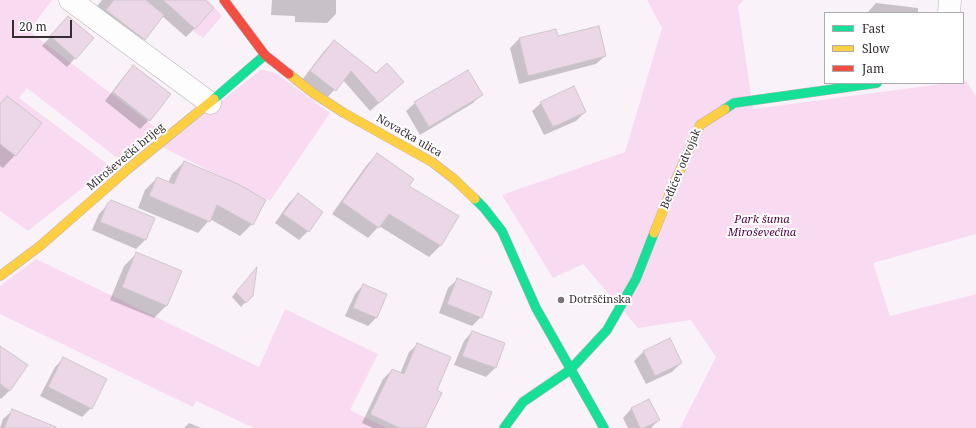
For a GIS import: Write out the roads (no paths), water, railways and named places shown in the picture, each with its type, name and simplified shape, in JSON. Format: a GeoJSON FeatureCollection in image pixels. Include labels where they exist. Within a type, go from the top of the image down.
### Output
{"type":"FeatureCollection","features":[{"type":"Feature","properties":{"kind":"street"},"geometry":{"type":"LineString","coordinates":[[70,0],[210,102]]}},
{"type":"Feature","properties":{"kind":"street","name":"Novačka ulica"},"geometry":{"type":"LineString","coordinates":[[224,0],[265,54],[313,93],[344,113],[432,162],[454,179],[484,208],[502,231],[536,308],[570,370],[584,390],[604,428]]}},
{"type":"Feature","properties":{"kind":"street"},"geometry":{"type":"LineString","coordinates":[[949,12],[950,0]]}},
{"type":"Feature","properties":{"kind":"street","name":"Miroševečki brijeg"},"geometry":{"type":"LineString","coordinates":[[0,276],[40,246],[128,169],[210,102],[265,54]]}},
{"type":"Feature","properties":{"kind":"street","name":"Beđićev odvojak"},"geometry":{"type":"LineString","coordinates":[[504,428],[524,402],[570,370],[607,330],[636,279],[670,193],[700,125],[734,102],[871,84]]}},
{"type":"Feature","properties":{"kind":"place","name":"Dotrščinska"},"geometry":{"type":"Point","coordinates":[561,300]}},
{"type":"Feature","properties":{"kind":"park label","name":"Park šuma Miroševečina"},"geometry":{"type":"Point","coordinates":[762,226]}}]}
